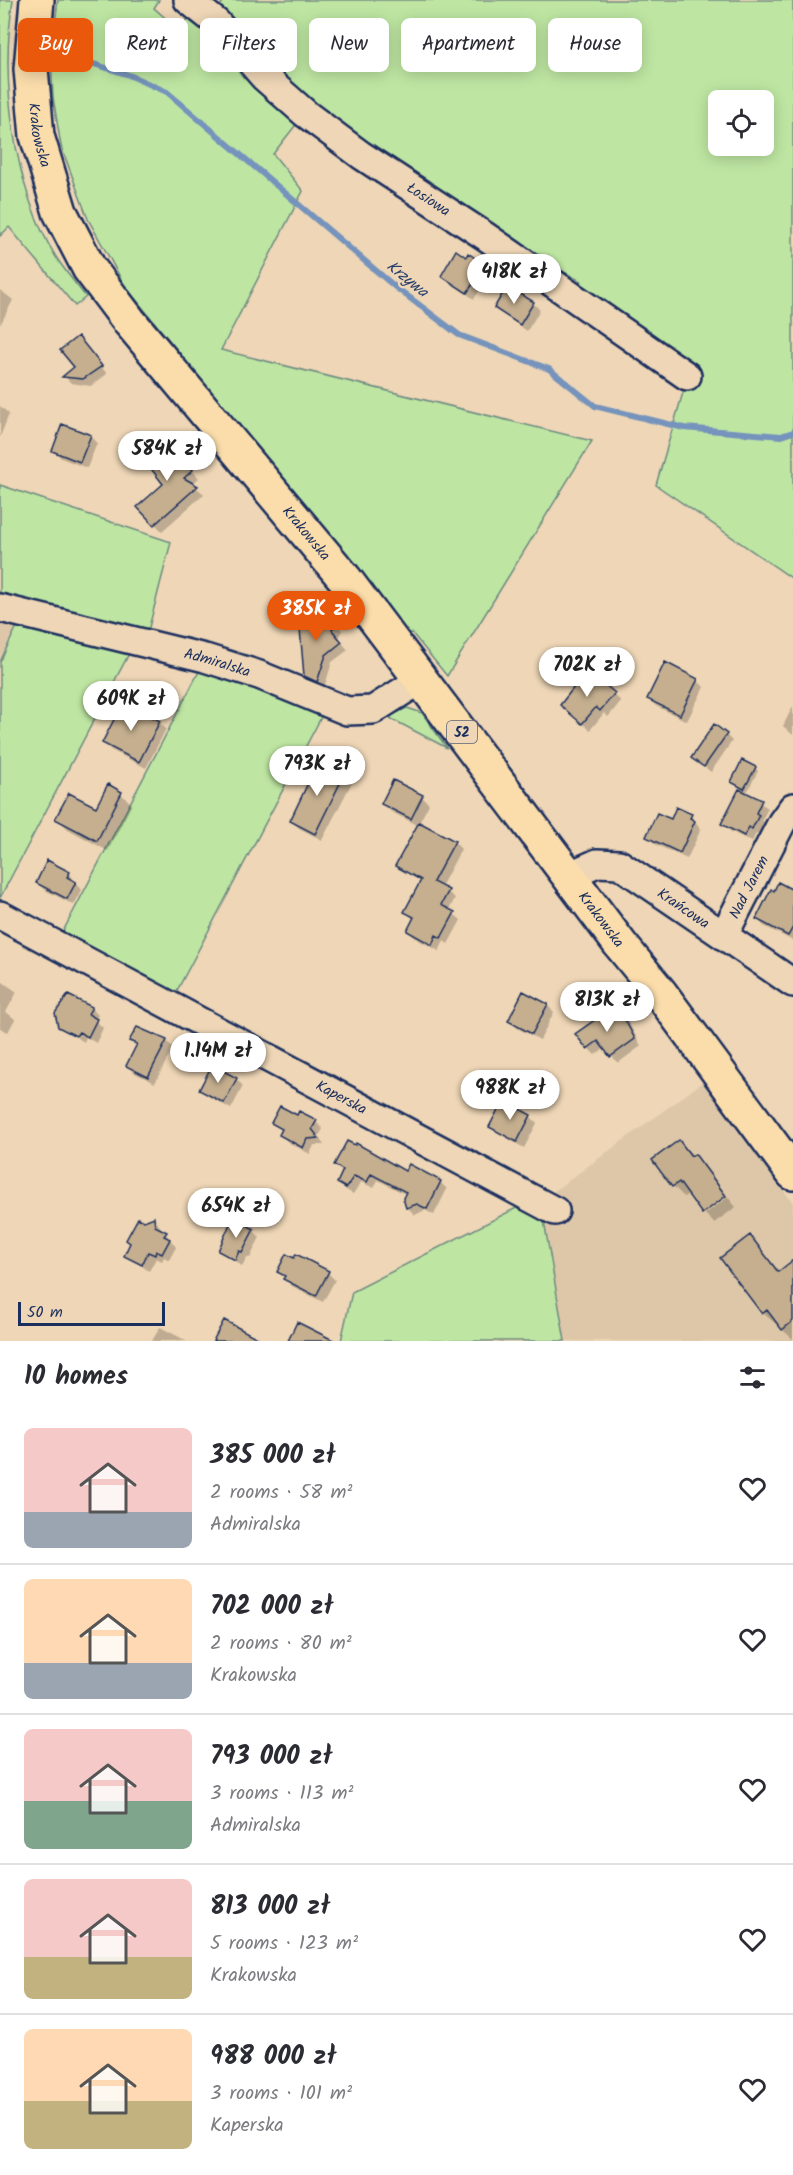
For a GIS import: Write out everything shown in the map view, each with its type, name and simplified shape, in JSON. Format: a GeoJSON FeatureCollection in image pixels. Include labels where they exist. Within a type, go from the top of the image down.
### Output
{"type":"FeatureCollection","features":[{"type":"Feature","properties":{"kind":"main road","name":"Krakowska"},"geometry":{"type":"LineString","coordinates":[[38,0],[31,69],[37,136],[47,177],[76,245],[104,289],[338,570],[568,876],[661,994],[793,1173]]}},
{"type":"Feature","properties":{"kind":"street","name":"Łosiowa"},"geometry":{"type":"LineString","coordinates":[[188,0],[216,22],[264,77],[333,134],[687,376]]}},
{"type":"Feature","properties":{"kind":"street","name":"Admiralska"},"geometry":{"type":"LineString","coordinates":[[0,608],[205,658],[301,691],[347,711],[373,710],[422,679]]}},
{"type":"Feature","properties":{"kind":"street","name":"Nad Jarem"},"geometry":{"type":"LineString","coordinates":[[724,935],[782,822],[793,807]]}},
{"type":"Feature","properties":{"kind":"street","name":"Krańcowa"},"geometry":{"type":"LineString","coordinates":[[568,876],[597,863],[619,864],[793,983]]}},
{"type":"Feature","properties":{"kind":"street","name":"Kaperska"},"geometry":{"type":"LineString","coordinates":[[0,915],[555,1211]]}},
{"type":"Feature","properties":{"kind":"shaded area"},"geometry":{"type":"Polygon","coordinates":[[[0,615],[20,620],[0,662],[0,615]]]}},
{"type":"Feature","properties":{"kind":"shaded area"},"geometry":{"type":"Polygon","coordinates":[[[704,1081],[793,1203],[793,1341],[565,1341],[542,1200],[704,1081]]]}},
{"type":"Feature","properties":{"kind":"green space"},"geometry":{"type":"Polygon","coordinates":[[[0,0],[13,0],[8,63],[14,132],[20,166],[29,199],[41,229],[56,257],[86,297],[75,306],[9,227],[0,236],[0,0]]]}},
{"type":"Feature","properties":{"kind":"green space"},"geometry":{"type":"Polygon","coordinates":[[[58,0],[159,0],[154,8],[165,18],[105,18],[105,72],[188,72],[188,20],[194,14],[200,20],[200,72],[255,72],[302,117],[273,154],[303,191],[221,350],[592,441],[447,676],[412,633],[408,634],[125,286],[88,219],[61,146],[53,97],[52,72],[93,72],[93,18],[56,18],[58,0]]]}},
{"type":"Feature","properties":{"kind":"green space"},"geometry":{"type":"Polygon","coordinates":[[[224,0],[793,0],[793,579],[656,485],[689,372],[571,289],[581,281],[487,230],[362,151],[276,72],[297,72],[297,18],[217,18],[214,15],[224,0]]]}},
{"type":"Feature","properties":{"kind":"green space"},"geometry":{"type":"Polygon","coordinates":[[[0,485],[171,542],[147,635],[0,602],[0,485]]]}},
{"type":"Feature","properties":{"kind":"green space"},"geometry":{"type":"Polygon","coordinates":[[[20,620],[133,646],[0,898],[0,662],[20,620]]]}},
{"type":"Feature","properties":{"kind":"green space"},"geometry":{"type":"Polygon","coordinates":[[[204,662],[326,708],[172,1000],[58,941],[204,662]]]}},
{"type":"Feature","properties":{"kind":"green space"},"geometry":{"type":"Polygon","coordinates":[[[407,708],[422,713],[447,748],[388,717],[407,708]]]}},
{"type":"Feature","properties":{"kind":"green space"},"geometry":{"type":"Polygon","coordinates":[[[528,1202],[542,1209],[565,1341],[341,1341],[352,1292],[528,1202]]]}},
{"type":"Feature","properties":{"kind":"building"},"geometry":{"type":"Polygon","coordinates":[[[456,250],[466,257],[468,253],[485,265],[467,293],[441,276],[456,250]]]}},
{"type":"Feature","properties":{"kind":"building"},"geometry":{"type":"Polygon","coordinates":[[[507,286],[534,302],[520,325],[494,308],[507,286]]]}},
{"type":"Feature","properties":{"kind":"building"},"geometry":{"type":"Polygon","coordinates":[[[78,336],[102,366],[83,379],[62,377],[74,367],[60,350],[78,336]]]}},
{"type":"Feature","properties":{"kind":"building"},"geometry":{"type":"Polygon","coordinates":[[[62,424],[91,435],[80,462],[52,451],[62,424]]]}},
{"type":"Feature","properties":{"kind":"building"},"geometry":{"type":"Polygon","coordinates":[[[166,438],[193,470],[184,478],[198,486],[154,525],[137,507],[163,484],[149,466],[152,463],[146,455],[166,438]]]}},
{"type":"Feature","properties":{"kind":"building"},"geometry":{"type":"Polygon","coordinates":[[[314,607],[324,619],[335,621],[332,630],[342,642],[326,655],[317,682],[304,676],[300,629],[295,622],[314,607]]]}},
{"type":"Feature","properties":{"kind":"building"},"geometry":{"type":"Polygon","coordinates":[[[665,662],[698,679],[680,715],[647,699],[665,662]]]}},
{"type":"Feature","properties":{"kind":"building"},"geometry":{"type":"Polygon","coordinates":[[[591,673],[615,693],[600,711],[596,707],[582,724],[560,705],[582,677],[585,680],[591,673]]]}},
{"type":"Feature","properties":{"kind":"building"},"geometry":{"type":"Polygon","coordinates":[[[123,702],[160,721],[139,762],[102,743],[123,702]]]}},
{"type":"Feature","properties":{"kind":"building"},"geometry":{"type":"Polygon","coordinates":[[[714,724],[727,734],[704,767],[691,758],[714,724]]]}},
{"type":"Feature","properties":{"kind":"building"},"geometry":{"type":"Polygon","coordinates":[[[319,760],[345,773],[315,834],[290,821],[319,760]]]}},
{"type":"Feature","properties":{"kind":"building"},"geometry":{"type":"Polygon","coordinates":[[[742,760],[756,767],[744,789],[731,782],[742,760]]]}},
{"type":"Feature","properties":{"kind":"building"},"geometry":{"type":"Polygon","coordinates":[[[393,780],[423,795],[411,819],[381,804],[393,780]]]}},
{"type":"Feature","properties":{"kind":"building"},"geometry":{"type":"Polygon","coordinates":[[[108,784],[122,792],[97,841],[55,819],[69,793],[96,807],[108,784]]]}},
{"type":"Feature","properties":{"kind":"building"},"geometry":{"type":"Polygon","coordinates":[[[739,789],[762,800],[756,813],[759,815],[752,829],[749,827],[744,836],[721,824],[739,789]]]}},
{"type":"Feature","properties":{"kind":"building"},"geometry":{"type":"Polygon","coordinates":[[[676,807],[692,814],[690,818],[695,821],[680,853],[646,837],[657,813],[671,819],[676,807]]]}},
{"type":"Feature","properties":{"kind":"building"},"geometry":{"type":"Polygon","coordinates":[[[419,822],[455,841],[433,882],[449,890],[441,905],[455,912],[441,938],[436,935],[432,945],[407,931],[414,917],[404,912],[421,880],[395,866],[419,822]]]}},
{"type":"Feature","properties":{"kind":"building"},"geometry":{"type":"Polygon","coordinates":[[[47,860],[70,872],[67,877],[76,882],[67,899],[36,883],[47,860]]]}},
{"type":"Feature","properties":{"kind":"building"},"geometry":{"type":"Polygon","coordinates":[[[778,882],[793,890],[793,927],[788,936],[756,919],[771,889],[774,891],[778,882]]]}},
{"type":"Feature","properties":{"kind":"building"},"geometry":{"type":"Polygon","coordinates":[[[523,991],[548,1004],[532,1034],[508,1021],[523,991]]]}},
{"type":"Feature","properties":{"kind":"building"},"geometry":{"type":"Polygon","coordinates":[[[68,995],[92,1007],[88,1014],[97,1019],[88,1037],[79,1032],[76,1036],[58,1027],[55,1013],[68,995]]]}},
{"type":"Feature","properties":{"kind":"building"},"geometry":{"type":"Polygon","coordinates":[[[613,1007],[620,1017],[624,1018],[635,1039],[610,1057],[598,1041],[587,1049],[575,1034],[613,1007]]]}},
{"type":"Feature","properties":{"kind":"building"},"geometry":{"type":"Polygon","coordinates":[[[137,1027],[167,1040],[148,1077],[126,1066],[137,1044],[129,1041],[137,1027]]]}},
{"type":"Feature","properties":{"kind":"building"},"geometry":{"type":"Polygon","coordinates":[[[212,1065],[237,1078],[224,1103],[199,1090],[212,1065]]]}},
{"type":"Feature","properties":{"kind":"building"},"geometry":{"type":"Polygon","coordinates":[[[503,1100],[531,1115],[517,1142],[489,1127],[503,1100]]]}},
{"type":"Feature","properties":{"kind":"building"},"geometry":{"type":"Polygon","coordinates":[[[280,1106],[297,1115],[299,1111],[317,1120],[312,1129],[319,1138],[307,1139],[303,1148],[279,1135],[282,1129],[271,1123],[280,1106]]]}},
{"type":"Feature","properties":{"kind":"building"},"geometry":{"type":"Polygon","coordinates":[[[679,1140],[691,1156],[695,1154],[726,1196],[702,1214],[679,1182],[672,1187],[652,1160],[679,1140]]]}},
{"type":"Feature","properties":{"kind":"building"},"geometry":{"type":"Polygon","coordinates":[[[347,1141],[355,1145],[356,1143],[405,1171],[409,1164],[441,1181],[427,1209],[417,1204],[406,1208],[403,1198],[406,1192],[371,1174],[367,1182],[354,1176],[346,1188],[337,1183],[343,1170],[334,1165],[347,1141]]]}},
{"type":"Feature","properties":{"kind":"building"},"geometry":{"type":"Polygon","coordinates":[[[154,1217],[155,1226],[167,1232],[164,1236],[170,1239],[162,1254],[156,1251],[155,1255],[148,1252],[142,1265],[124,1256],[130,1243],[126,1240],[138,1218],[144,1221],[154,1217]]]}},
{"type":"Feature","properties":{"kind":"building"},"geometry":{"type":"Polygon","coordinates":[[[233,1217],[254,1229],[235,1260],[218,1251],[233,1217]]]}},
{"type":"Feature","properties":{"kind":"building"},"geometry":{"type":"Polygon","coordinates":[[[750,1235],[778,1272],[793,1260],[793,1321],[782,1330],[767,1310],[762,1314],[720,1258],[750,1235]]]}},
{"type":"Feature","properties":{"kind":"building"},"geometry":{"type":"Polygon","coordinates":[[[286,1254],[294,1258],[296,1254],[329,1271],[316,1296],[283,1279],[285,1276],[277,1272],[286,1254]]]}},
{"type":"Feature","properties":{"kind":"building"},"geometry":{"type":"Polygon","coordinates":[[[224,1320],[263,1341],[213,1341],[224,1320]]]}},
{"type":"Feature","properties":{"kind":"building"},"geometry":{"type":"Polygon","coordinates":[[[297,1322],[335,1341],[288,1341],[297,1322]]]}},
{"type":"Feature","properties":{"kind":"waterway","name":"Krzywa"},"geometry":{"type":"LineString","coordinates":[[93,64],[129,75],[167,92],[394,286],[459,335],[549,369],[595,406],[684,428],[781,436],[793,432]]}}]}
